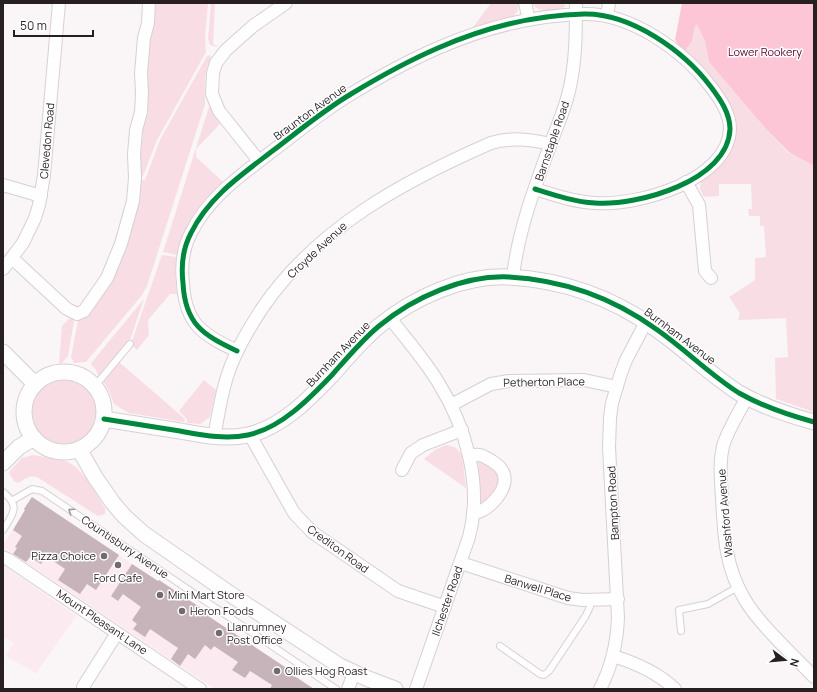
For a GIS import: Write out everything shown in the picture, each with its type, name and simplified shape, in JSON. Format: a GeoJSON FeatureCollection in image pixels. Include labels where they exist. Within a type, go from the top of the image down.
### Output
{"type":"FeatureCollection","features":[{"type":"Feature","properties":{"kind":"street","name":"Clevedon Road"},"geometry":{"type":"LineString","coordinates":[[3,269],[23,244],[31,229],[36,218],[41,196],[59,3]]}},
{"type":"Feature","properties":{"kind":"street"},"geometry":{"type":"LineString","coordinates":[[12,258],[72,313],[77,314],[84,311],[107,278],[120,244],[133,201],[136,130],[142,93],[141,73],[144,38],[148,23],[150,3]]}},
{"type":"Feature","properties":{"kind":"street"},"geometry":{"type":"LineString","coordinates":[[259,161],[226,122],[219,111],[212,94],[213,73],[216,63],[226,50],[254,26],[286,3]]}},
{"type":"Feature","properties":{"kind":"street"},"geometry":{"type":"LineString","coordinates":[[525,3],[528,20]]}},
{"type":"Feature","properties":{"kind":"street"},"geometry":{"type":"LineString","coordinates":[[607,16],[609,3]]}},
{"type":"Feature","properties":{"kind":"street","name":"Braunton Avenue"},"geometry":{"type":"LineString","coordinates":[[237,351],[212,338],[204,332],[191,318],[184,295],[182,273],[183,260],[188,239],[198,220],[225,189],[259,161],[344,98],[392,71],[454,42],[528,20],[576,8],[607,16],[652,34],[677,52],[700,74],[723,104],[730,123],[728,141],[724,150],[720,157],[704,172],[686,182],[645,198],[610,203],[574,200],[535,189]]}},
{"type":"Feature","properties":{"kind":"street","name":"Barnstaple Road"},"geometry":{"type":"LineString","coordinates":[[512,277],[518,245],[535,189],[571,83],[574,59],[576,8]]}},
{"type":"Feature","properties":{"kind":"street","name":"Croyde Avenue"},"geometry":{"type":"LineString","coordinates":[[214,437],[222,393],[237,351],[258,315],[280,285],[327,237],[361,211],[410,181],[491,143],[517,138],[550,144]]}},
{"type":"Feature","properties":{"kind":"street"},"geometry":{"type":"LineString","coordinates":[[686,182],[699,205],[705,271],[711,278]]}},
{"type":"Feature","properties":{"kind":"street"},"geometry":{"type":"LineString","coordinates":[[3,185],[41,196]]}},
{"type":"Feature","properties":{"kind":"street","name":"Burnham Avenue"},"geometry":{"type":"LineString","coordinates":[[104,419],[214,437],[250,435],[268,428],[289,414],[310,397],[370,334],[390,318],[418,300],[461,283],[493,277],[512,277],[572,287],[613,303],[646,322],[720,380],[747,397],[777,411],[814,422]]}},
{"type":"Feature","properties":{"kind":"street","name":"Ilchester Road"},"geometry":{"type":"LineString","coordinates":[[390,318],[438,382],[451,405],[462,430],[469,456],[473,487],[472,527],[416,689]]}},
{"type":"Feature","properties":{"kind":"street","name":"Bampton Road"},"geometry":{"type":"LineString","coordinates":[[600,689],[605,681],[613,656],[617,636],[618,599],[609,447],[610,418],[617,387],[626,360],[646,322]]}},
{"type":"Feature","properties":{"kind":"street"},"geometry":{"type":"LineString","coordinates":[[3,352],[35,384]]}},
{"type":"Feature","properties":{"kind":"street"},"geometry":{"type":"LineString","coordinates":[[67,372],[80,375],[89,380],[95,386],[101,396],[104,406],[104,419],[100,430],[88,445],[68,452],[51,450],[43,446],[34,438],[27,427],[24,413],[27,397],[35,384],[51,374],[67,372]]}},
{"type":"Feature","properties":{"kind":"street","name":"Petherton Place"},"geometry":{"type":"LineString","coordinates":[[451,405],[491,384],[509,381],[584,380],[617,387]]}},
{"type":"Feature","properties":{"kind":"street","name":"Washford Avenue"},"geometry":{"type":"LineString","coordinates":[[747,397],[726,438],[721,455],[720,469],[725,541],[728,560],[745,601],[756,615],[814,677]]}},
{"type":"Feature","properties":{"kind":"street"},"geometry":{"type":"LineString","coordinates":[[402,470],[411,453],[423,445],[462,430]]}},
{"type":"Feature","properties":{"kind":"street","name":"Crediton Road"},"geometry":{"type":"LineString","coordinates":[[250,435],[294,513],[312,532],[398,591],[445,607]]}},
{"type":"Feature","properties":{"kind":"street"},"geometry":{"type":"LineString","coordinates":[[3,463],[19,447],[34,438]]}},
{"type":"Feature","properties":{"kind":"street","name":"Countisbury Avenue"},"geometry":{"type":"LineString","coordinates":[[79,449],[95,477],[113,503],[124,516],[144,534],[302,642],[354,673],[395,689]]}},
{"type":"Feature","properties":{"kind":"street"},"geometry":{"type":"LineString","coordinates":[[469,456],[480,454],[497,464],[501,468],[505,480],[503,487],[490,506],[482,511],[473,513]]}},
{"type":"Feature","properties":{"kind":"street","name":"Mount Pleasant Lane"},"geometry":{"type":"LineString","coordinates":[[3,557],[118,633],[199,689]]}},
{"type":"Feature","properties":{"kind":"street","name":"Banwell Place"},"geometry":{"type":"LineString","coordinates":[[460,563],[568,598],[590,600],[618,599]]}},
{"type":"Feature","properties":{"kind":"street"},"geometry":{"type":"LineString","coordinates":[[83,687],[118,633]]}},
{"type":"Feature","properties":{"kind":"street"},"geometry":{"type":"LineString","coordinates":[[613,656],[653,672],[675,689]]}},
{"type":"Feature","properties":{"kind":"street"},"geometry":{"type":"LineString","coordinates":[[348,689],[354,673]]}},
{"type":"Feature","properties":{"kind":"lane"},"geometry":{"type":"LineString","coordinates":[[95,386],[130,344]]}},
{"type":"Feature","properties":{"kind":"lane","name":"Countisbury Avenue"},"geometry":{"type":"LineString","coordinates":[[13,500],[32,489],[42,491],[336,689]]}},
{"type":"Feature","properties":{"kind":"lane"},"geometry":{"type":"LineString","coordinates":[[3,492],[13,500],[14,509],[3,530]]}},
{"type":"Feature","properties":{"kind":"lane"},"geometry":{"type":"LineString","coordinates":[[681,631],[679,610],[708,604],[738,587]]}},
{"type":"Feature","properties":{"kind":"lane"},"geometry":{"type":"LineString","coordinates":[[500,646],[540,674],[544,675],[585,617],[590,607],[590,600]]}},
{"type":"Feature","properties":{"kind":"shaded area"},"geometry":{"type":"Polygon","coordinates":[[[154,3],[208,3],[205,38],[206,52],[157,140],[143,176],[139,175],[138,154],[141,152],[143,133],[140,131],[144,68],[148,66],[150,47],[147,44],[148,39],[151,36],[154,3]]]}},
{"type":"Feature","properties":{"kind":"shaded area"},"geometry":{"type":"Polygon","coordinates":[[[211,3],[215,3],[213,44],[219,47],[210,45],[208,39],[211,3]]]}},
{"type":"Feature","properties":{"kind":"shaded area"},"geometry":{"type":"Polygon","coordinates":[[[491,3],[518,3],[517,11],[510,19],[471,30],[491,3]]]}},
{"type":"Feature","properties":{"kind":"shaded area"},"geometry":{"type":"Polygon","coordinates":[[[532,3],[562,3],[566,6],[559,9],[546,11],[538,9],[532,3]]]}},
{"type":"Feature","properties":{"kind":"shaded area"},"geometry":{"type":"Polygon","coordinates":[[[697,25],[705,41],[709,62],[766,129],[789,153],[814,166],[814,412],[776,399],[775,358],[788,357],[786,318],[738,320],[740,313],[729,297],[755,280],[755,258],[766,257],[764,226],[760,226],[760,216],[749,216],[748,209],[752,209],[751,184],[719,184],[719,196],[704,197],[700,189],[701,182],[713,168],[732,116],[684,53],[692,41],[695,26],[697,25]]]}},
{"type":"Feature","properties":{"kind":"shaded area"},"geometry":{"type":"Polygon","coordinates":[[[210,55],[211,59],[208,64],[206,75],[205,104],[147,286],[142,295],[86,362],[74,363],[71,357],[78,321],[127,242],[133,223],[131,219],[139,180],[145,180],[160,140],[207,56],[210,55]]]}},
{"type":"Feature","properties":{"kind":"shaded area"},"geometry":{"type":"Polygon","coordinates":[[[209,107],[211,107],[220,124],[196,149],[196,157],[223,182],[194,215],[184,234],[177,255],[163,252],[209,107]]]}},
{"type":"Feature","properties":{"kind":"shaded area"},"geometry":{"type":"Polygon","coordinates":[[[162,255],[176,257],[175,276],[177,294],[170,294],[148,320],[149,335],[137,350],[131,344],[162,255]]]}},
{"type":"Feature","properties":{"kind":"shaded area"},"geometry":{"type":"Polygon","coordinates":[[[144,299],[129,343],[101,375],[98,376],[96,370],[91,364],[92,362],[144,299]]]}},
{"type":"Feature","properties":{"kind":"shaded area"},"geometry":{"type":"Polygon","coordinates":[[[71,317],[74,321],[68,356],[62,363],[59,363],[62,326],[71,317]]]}},
{"type":"Feature","properties":{"kind":"shaded area"},"geometry":{"type":"Polygon","coordinates":[[[119,362],[185,419],[184,422],[129,413],[114,404],[103,381],[119,362]]]}},
{"type":"Feature","properties":{"kind":"shaded area"},"geometry":{"type":"Polygon","coordinates":[[[59,379],[71,379],[83,384],[93,394],[98,406],[96,425],[83,440],[71,445],[59,445],[47,440],[37,430],[32,418],[32,406],[37,394],[47,384],[59,379]]]}},
{"type":"Feature","properties":{"kind":"shaded area"},"geometry":{"type":"Polygon","coordinates":[[[204,380],[216,390],[210,417],[200,424],[187,423],[187,419],[179,411],[204,380]]]}},
{"type":"Feature","properties":{"kind":"shaded area"},"geometry":{"type":"Polygon","coordinates":[[[446,445],[455,447],[462,455],[466,488],[424,459],[435,450],[446,445]]]}},
{"type":"Feature","properties":{"kind":"shaded area"},"geometry":{"type":"Polygon","coordinates":[[[33,455],[70,463],[80,471],[105,508],[105,514],[98,516],[37,477],[29,477],[18,483],[14,481],[9,473],[10,471],[22,458],[33,455]]]}},
{"type":"Feature","properties":{"kind":"shaded area"},"geometry":{"type":"Polygon","coordinates":[[[481,461],[494,471],[498,477],[499,486],[481,507],[478,462],[481,461]]]}},
{"type":"Feature","properties":{"kind":"shaded area"},"geometry":{"type":"Polygon","coordinates":[[[32,497],[147,574],[158,581],[159,580],[204,610],[203,612],[294,673],[293,675],[310,689],[215,689],[3,547],[32,497]]]}},
{"type":"Feature","properties":{"kind":"shaded area"},"geometry":{"type":"Polygon","coordinates":[[[3,565],[76,616],[36,673],[6,656],[14,643],[3,637],[3,565]]]}},
{"type":"Feature","properties":{"kind":"green space","name":"Lower Rookery"},"geometry":{"type":"Polygon","coordinates":[[[682,3],[814,3],[814,166],[790,153],[766,129],[709,62],[705,41],[697,25],[695,26],[692,41],[684,53],[675,40],[682,3]]]}},
{"type":"Feature","properties":{"kind":"building"},"geometry":{"type":"Polygon","coordinates":[[[32,497],[119,555],[96,590],[87,584],[80,594],[58,580],[65,569],[46,556],[41,564],[30,557],[26,562],[13,554],[17,548],[15,547],[22,536],[13,530],[32,497]]]}},
{"type":"Feature","properties":{"kind":"building"},"geometry":{"type":"Polygon","coordinates":[[[132,564],[204,610],[202,612],[294,673],[293,675],[314,689],[270,689],[272,685],[250,671],[245,678],[232,670],[238,662],[214,646],[211,650],[205,645],[195,659],[188,654],[180,666],[171,659],[178,648],[150,629],[145,637],[133,629],[137,624],[132,620],[141,607],[123,594],[118,601],[111,596],[132,564]]]}},
{"type":"Feature","properties":{"kind":"cycle path"},"geometry":{"type":"LineString","coordinates":[[237,351],[206,333],[198,326],[188,309],[184,297],[182,277],[183,257],[191,233],[207,208],[217,196],[251,167],[331,107],[383,75],[416,58],[473,34],[510,24],[566,15],[602,15],[638,27],[671,48],[700,73],[724,106],[730,123],[730,129],[725,147],[714,163],[698,176],[678,187],[656,195],[613,203],[580,201],[535,189]]}},
{"type":"Feature","properties":{"kind":"cycle path"},"geometry":{"type":"LineString","coordinates":[[104,419],[214,436],[231,437],[248,435],[260,431],[272,426],[304,403],[373,331],[393,315],[424,297],[457,284],[492,277],[509,277],[549,282],[587,292],[622,308],[656,329],[717,378],[739,393],[775,410],[814,422]]}},
{"type":"Feature","properties":{"kind":"place","name":"Pizza Choice"},"geometry":{"type":"Point","coordinates":[104,556]}},
{"type":"Feature","properties":{"kind":"place","name":"Ford Cafe"},"geometry":{"type":"Point","coordinates":[118,565]}},
{"type":"Feature","properties":{"kind":"place","name":"Mini Mart Store"},"geometry":{"type":"Point","coordinates":[160,595]}},
{"type":"Feature","properties":{"kind":"place","name":"Heron Foods"},"geometry":{"type":"Point","coordinates":[182,611]}},
{"type":"Feature","properties":{"kind":"place","name":"Llanrumney Post Office"},"geometry":{"type":"Point","coordinates":[219,633]}},
{"type":"Feature","properties":{"kind":"place","name":"Ollies Hog Roast"},"geometry":{"type":"Point","coordinates":[277,671]}}]}
